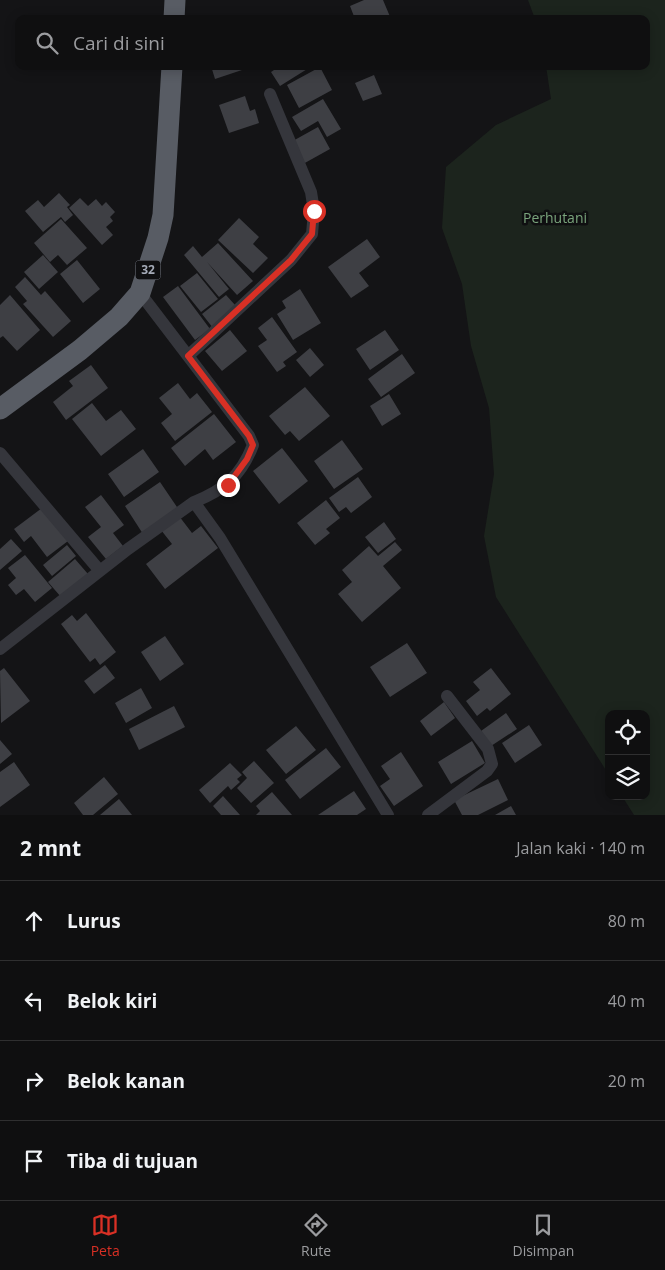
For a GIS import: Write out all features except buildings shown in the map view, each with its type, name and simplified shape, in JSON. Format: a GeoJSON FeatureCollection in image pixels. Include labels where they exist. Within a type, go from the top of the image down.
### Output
{"type":"FeatureCollection","features":[{"type":"Feature","properties":{"kind":"highway"},"geometry":{"type":"LineString","coordinates":[[174,15],[175,0]]}},
{"type":"Feature","properties":{"kind":"highway","name":"32"},"geometry":{"type":"LineString","coordinates":[[0,409],[80,350],[119,317],[140,293],[158,238],[163,215],[172,70]]}},
{"type":"Feature","properties":{"kind":"street"},"geometry":{"type":"LineString","coordinates":[[188,356],[291,260],[312,234],[314,211],[310,192],[270,94]]}},
{"type":"Feature","properties":{"kind":"street"},"geometry":{"type":"LineString","coordinates":[[0,649],[100,571],[194,502],[228,485],[247,459],[253,445],[249,436],[140,293]]}},
{"type":"Feature","properties":{"kind":"street"},"geometry":{"type":"LineString","coordinates":[[0,453],[100,571]]}},
{"type":"Feature","properties":{"kind":"street"},"geometry":{"type":"LineString","coordinates":[[194,502],[220,538],[388,815]]}},
{"type":"Feature","properties":{"kind":"street"},"geometry":{"type":"LineString","coordinates":[[428,815],[487,771],[492,764],[488,749],[447,696]]}},
{"type":"Feature","properties":{"kind":"green space","name":"Perhutani"},"geometry":{"type":"Polygon","coordinates":[[[528,0],[665,0],[665,815],[634,815],[625,800],[650,800],[650,710],[605,710],[605,769],[496,597],[484,536],[494,474],[489,408],[471,346],[462,284],[442,228],[446,167],[496,125],[551,99],[547,70],[650,70],[650,15],[534,15],[528,0]]]}},
{"type":"Feature","properties":{"kind":"route"},"geometry":{"type":"LineString","coordinates":[[228,485],[247,459],[253,445],[249,436],[188,356],[291,260],[312,234],[314,211]]}}]}
